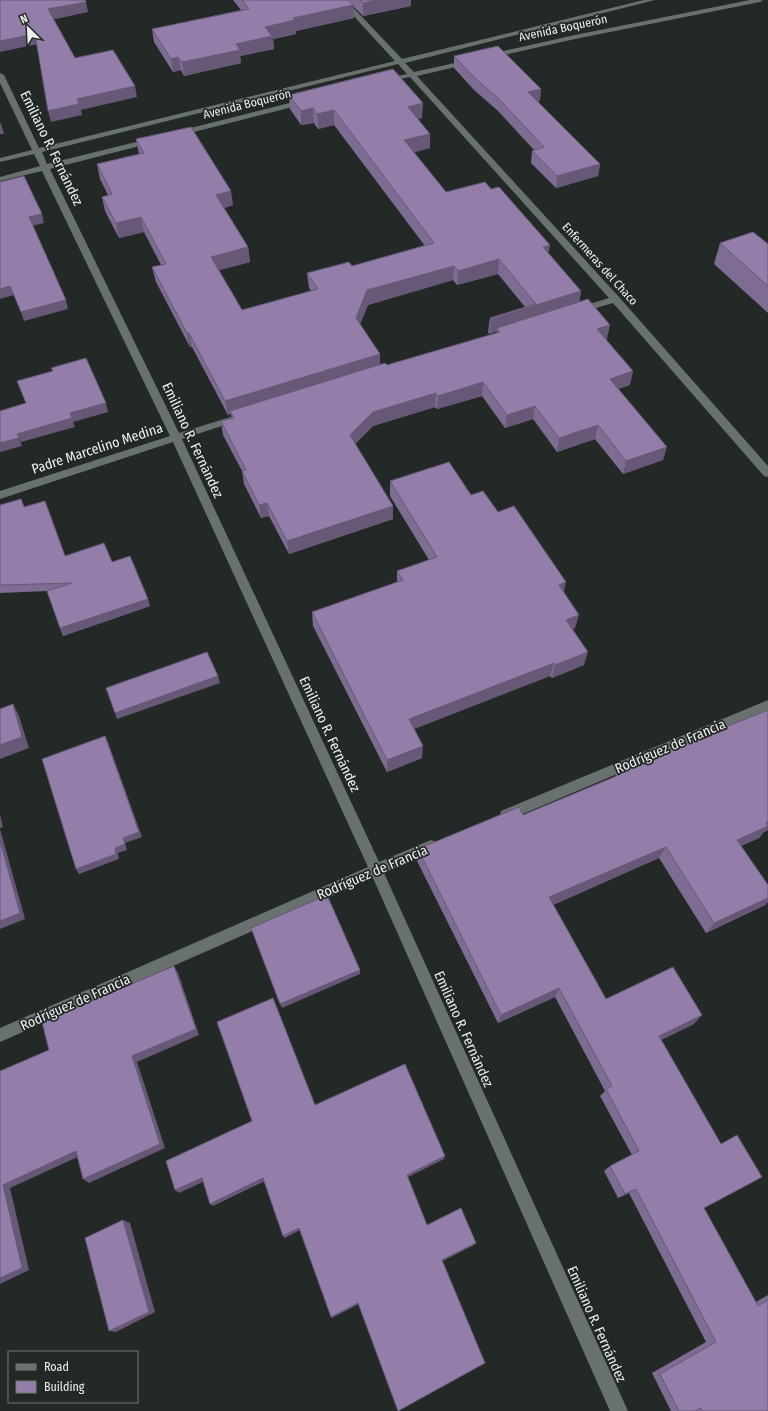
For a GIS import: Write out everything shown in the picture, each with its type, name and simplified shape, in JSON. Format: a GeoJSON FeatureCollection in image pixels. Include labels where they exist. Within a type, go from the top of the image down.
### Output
{"type":"FeatureCollection","features":[{"type":"Feature","properties":{"kind":"street","name":"Enfermeras del Chaco"},"geometry":{"type":"LineString","coordinates":[[342,0],[412,74],[616,299],[768,473]]}},
{"type":"Feature","properties":{"kind":"street","name":"Avenida Boquerón"},"geometry":{"type":"LineString","coordinates":[[0,160],[652,0]]}},
{"type":"Feature","properties":{"kind":"street"},"geometry":{"type":"LineString","coordinates":[[721,0],[730,6]]}},
{"type":"Feature","properties":{"kind":"street","name":"Avenida Boquerón"},"geometry":{"type":"LineString","coordinates":[[374,84],[575,37],[760,0]]}},
{"type":"Feature","properties":{"kind":"street","name":"Emiliano R. Fernández"},"geometry":{"type":"LineString","coordinates":[[0,75],[176,437],[376,870],[619,1411]]}},
{"type":"Feature","properties":{"kind":"street","name":"Avenida Boquerón"},"geometry":{"type":"LineString","coordinates":[[0,179],[312,99]]}},
{"type":"Feature","properties":{"kind":"street"},"geometry":{"type":"LineString","coordinates":[[570,313],[616,299]]}},
{"type":"Feature","properties":{"kind":"street","name":"Padre Marcelino Medina"},"geometry":{"type":"LineString","coordinates":[[0,495],[245,415]]}},
{"type":"Feature","properties":{"kind":"street","name":"Rodríguez de Francia"},"geometry":{"type":"LineString","coordinates":[[492,821],[768,705]]}},
{"type":"Feature","properties":{"kind":"street","name":"Rodríguez de Francia"},"geometry":{"type":"LineString","coordinates":[[0,1035],[441,842]]}},
{"type":"Feature","properties":{"kind":"building"},"geometry":{"type":"Polygon","coordinates":[[[0,0],[85,0],[86,2],[48,9],[75,58],[113,50],[135,86],[77,99],[79,104],[48,111],[35,34],[0,41],[0,0]]]}},
{"type":"Feature","properties":{"kind":"building"},"geometry":{"type":"Polygon","coordinates":[[[242,0],[349,0],[353,5],[293,18],[295,20],[265,27],[272,36],[236,44],[240,50],[182,62],[178,57],[171,59],[152,29],[249,9],[242,0]]]}},
{"type":"Feature","properties":{"kind":"building"},"geometry":{"type":"Polygon","coordinates":[[[360,0],[377,0],[363,3],[360,0]]]}},
{"type":"Feature","properties":{"kind":"building"},"geometry":{"type":"Polygon","coordinates":[[[498,46],[541,89],[528,92],[600,164],[557,176],[532,151],[544,147],[499,99],[475,78],[454,56],[498,46]]]}},
{"type":"Feature","properties":{"kind":"building"},"geometry":{"type":"Polygon","coordinates":[[[393,69],[423,103],[408,107],[430,134],[404,140],[446,192],[485,182],[491,189],[499,187],[550,245],[543,247],[581,291],[491,319],[490,318],[536,304],[499,259],[458,271],[454,266],[367,290],[356,318],[380,354],[225,401],[152,267],[166,264],[141,217],[116,223],[102,197],[112,194],[97,164],[144,153],[136,139],[191,127],[231,191],[216,195],[248,247],[211,257],[242,310],[318,289],[307,273],[349,262],[352,266],[434,243],[334,110],[317,114],[313,108],[301,111],[289,95],[393,69]]]}},
{"type":"Feature","properties":{"kind":"building"},"geometry":{"type":"Polygon","coordinates":[[[24,176],[42,214],[29,217],[66,300],[21,312],[10,286],[0,289],[0,182],[24,176]]]}},
{"type":"Feature","properties":{"kind":"building"},"geometry":{"type":"Polygon","coordinates":[[[753,232],[768,244],[768,286],[720,243],[753,232]]]}},
{"type":"Feature","properties":{"kind":"building"},"geometry":{"type":"Polygon","coordinates":[[[588,299],[610,325],[597,329],[633,371],[610,379],[667,447],[626,461],[598,425],[559,438],[535,406],[507,415],[483,382],[438,396],[436,393],[373,412],[350,435],[393,506],[287,541],[267,503],[259,505],[242,471],[246,470],[221,421],[234,418],[230,411],[385,363],[387,365],[500,332],[497,328],[588,299]]]}},
{"type":"Feature","properties":{"kind":"building"},"geometry":{"type":"Polygon","coordinates":[[[86,358],[106,403],[70,413],[72,418],[17,434],[19,438],[0,443],[0,411],[26,403],[17,381],[53,371],[51,368],[86,358]]]}},
{"type":"Feature","properties":{"kind":"building"},"geometry":{"type":"Polygon","coordinates":[[[449,462],[471,495],[483,491],[498,512],[514,506],[566,582],[559,585],[579,615],[566,620],[588,652],[555,665],[554,663],[409,719],[423,746],[387,760],[312,612],[403,580],[397,571],[437,557],[390,481],[449,462]]]}},
{"type":"Feature","properties":{"kind":"building"},"geometry":{"type":"Polygon","coordinates":[[[21,499],[24,507],[45,501],[65,556],[104,543],[112,562],[130,556],[148,599],[60,628],[47,591],[72,583],[0,585],[0,505],[21,499]]]}},
{"type":"Feature","properties":{"kind":"building"},"geometry":{"type":"Polygon","coordinates":[[[207,652],[218,676],[115,713],[106,688],[207,652]]]}},
{"type":"Feature","properties":{"kind":"building"},"geometry":{"type":"Polygon","coordinates":[[[13,704],[22,737],[0,745],[0,709],[13,704]]]}},
{"type":"Feature","properties":{"kind":"building"},"geometry":{"type":"Polygon","coordinates":[[[768,710],[768,822],[766,823],[768,826],[737,840],[768,885],[768,898],[714,923],[666,847],[549,897],[606,999],[673,967],[702,1015],[659,1036],[721,1144],[737,1135],[762,1177],[704,1208],[758,1306],[768,1300],[768,1411],[702,1411],[701,1408],[695,1411],[679,1411],[660,1374],[716,1342],[636,1189],[625,1194],[610,1166],[639,1151],[606,1089],[612,1086],[559,988],[501,1015],[418,849],[519,807],[523,815],[619,775],[617,771],[768,710]]]}},
{"type":"Feature","properties":{"kind":"building"},"geometry":{"type":"Polygon","coordinates":[[[105,736],[139,832],[123,838],[125,844],[115,848],[116,854],[76,869],[42,759],[105,736]]]}},
{"type":"Feature","properties":{"kind":"building"},"geometry":{"type":"Polygon","coordinates":[[[0,841],[20,913],[0,921],[0,841]]]}},
{"type":"Feature","properties":{"kind":"building"},"geometry":{"type":"Polygon","coordinates":[[[327,895],[360,970],[280,1004],[251,928],[327,895]]]}},
{"type":"Feature","properties":{"kind":"building"},"geometry":{"type":"Polygon","coordinates":[[[174,966],[196,1029],[132,1056],[160,1144],[83,1179],[76,1151],[3,1185],[22,1268],[0,1278],[0,1071],[49,1050],[42,1022],[174,966]]]}},
{"type":"Feature","properties":{"kind":"building"},"geometry":{"type":"Polygon","coordinates":[[[273,998],[315,1105],[405,1064],[445,1156],[407,1175],[427,1225],[461,1208],[476,1243],[442,1260],[485,1363],[398,1411],[358,1303],[331,1317],[299,1228],[283,1236],[263,1178],[210,1204],[202,1178],[175,1190],[166,1161],[252,1121],[217,1022],[273,998]]]}},
{"type":"Feature","properties":{"kind":"building"},"geometry":{"type":"Polygon","coordinates":[[[123,1220],[149,1312],[109,1331],[85,1238],[123,1220]]]}}]}
